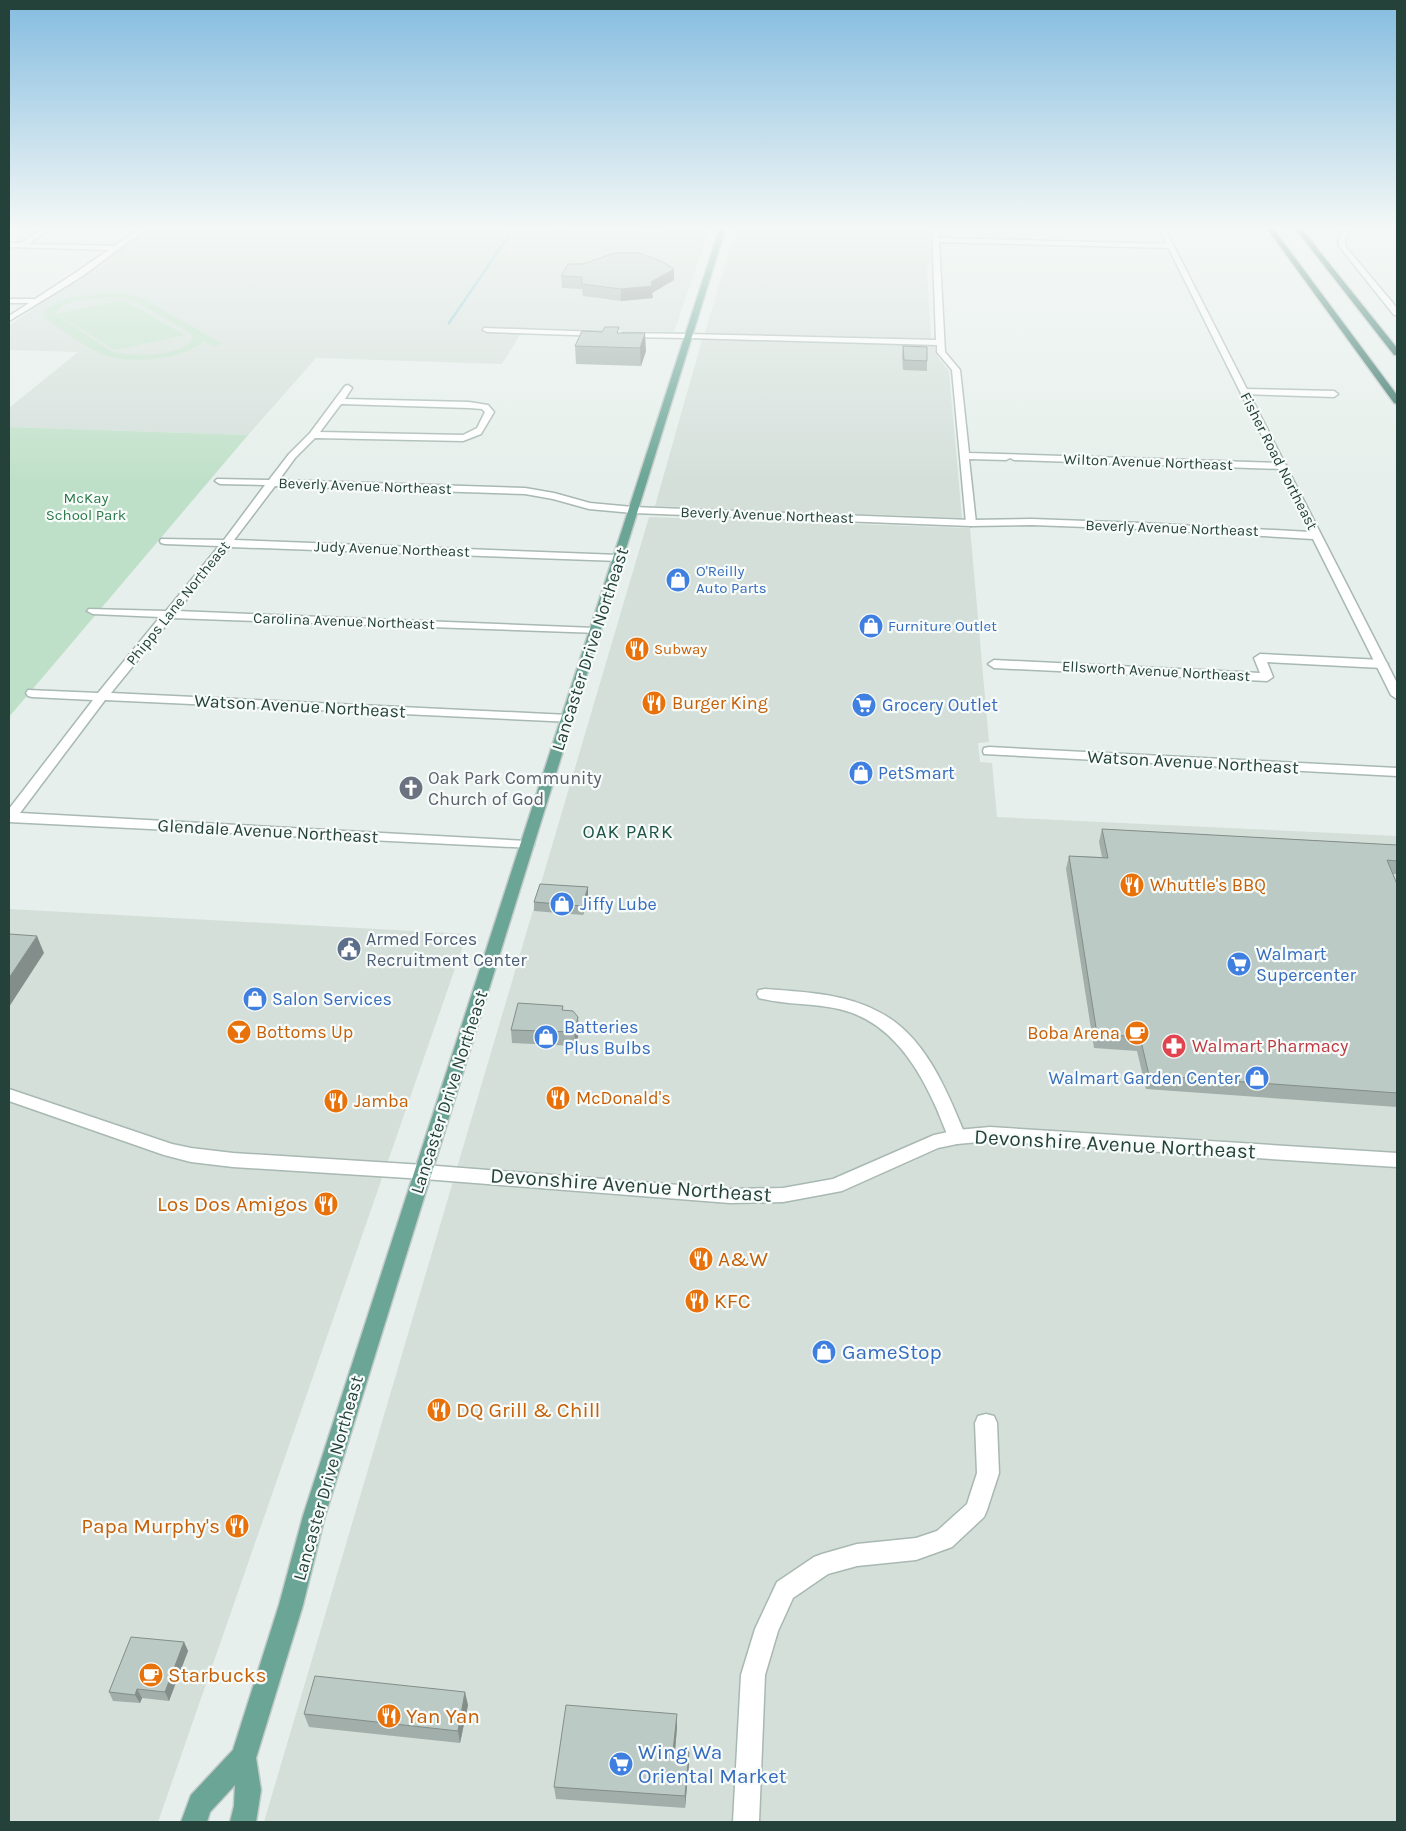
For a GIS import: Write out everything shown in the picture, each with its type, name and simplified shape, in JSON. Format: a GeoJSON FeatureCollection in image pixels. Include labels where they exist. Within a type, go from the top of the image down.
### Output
{"type":"FeatureCollection","features":[{"type":"Feature","properties":{"kind":"highway"},"geometry":{"type":"LineString","coordinates":[[1331,312],[1397,401]]}},
{"type":"Feature","properties":{"kind":"highway"},"geometry":{"type":"LineString","coordinates":[[1365,312],[1397,353]]}},
{"type":"Feature","properties":{"kind":"main road","name":"Lancaster Drive Northeast"},"geometry":{"type":"LineString","coordinates":[[194,1822],[200,1804],[243,1758],[291,1605],[314,1516],[696,312]]}},
{"type":"Feature","properties":{"kind":"main road","name":"Lancaster Drive Northeast"},"geometry":{"type":"LineString","coordinates":[[243,1758],[248,1780],[247,1809],[243,1822]]}},
{"type":"Feature","properties":{"kind":"street"},"geometry":{"type":"LineString","coordinates":[[940,312],[942,354],[956,370],[970,523]]}},
{"type":"Feature","properties":{"kind":"street","name":"Fisher Road Northeast"},"geometry":{"type":"LineString","coordinates":[[1204,312],[1397,695]]}},
{"type":"Feature","properties":{"kind":"street"},"geometry":{"type":"LineString","coordinates":[[487,330],[941,343]]}},
{"type":"Feature","properties":{"kind":"street","name":"Phipps Lane Northeast"},"geometry":{"type":"LineString","coordinates":[[9,818],[102,696],[227,543],[292,456],[313,435],[348,388]]}},
{"type":"Feature","properties":{"kind":"street"},"geometry":{"type":"LineString","coordinates":[[1244,392],[1334,394]]}},
{"type":"Feature","properties":{"kind":"street"},"geometry":{"type":"LineString","coordinates":[[313,435],[463,438],[480,432],[490,412],[485,407],[469,405],[340,401]]}},
{"type":"Feature","properties":{"kind":"street","name":"Wilton Avenue Northeast"},"geometry":{"type":"LineString","coordinates":[[964,456],[1282,466]]}},
{"type":"Feature","properties":{"kind":"street","name":"Beverly Avenue Northeast"},"geometry":{"type":"LineString","coordinates":[[220,481],[524,491],[554,496],[589,506],[633,510],[970,523],[1038,522],[1317,536]]}},
{"type":"Feature","properties":{"kind":"street","name":"Judy Avenue Northeast"},"geometry":{"type":"LineString","coordinates":[[165,541],[619,558]]}},
{"type":"Feature","properties":{"kind":"street","name":"Carolina Avenue Northeast"},"geometry":{"type":"LineString","coordinates":[[93,610],[595,632]]}},
{"type":"Feature","properties":{"kind":"street","name":"Ellsworth Avenue Northeast"},"geometry":{"type":"LineString","coordinates":[[994,664],[1267,677],[1260,658],[1382,664]]}},
{"type":"Feature","properties":{"kind":"street","name":"Watson Avenue Northeast"},"geometry":{"type":"LineString","coordinates":[[32,693],[568,718]]}},
{"type":"Feature","properties":{"kind":"street","name":"Watson Avenue Northeast"},"geometry":{"type":"LineString","coordinates":[[989,751],[1397,772]]}},
{"type":"Feature","properties":{"kind":"street","name":"Glendale Avenue Northeast"},"geometry":{"type":"LineString","coordinates":[[9,818],[528,845]]}},
{"type":"Feature","properties":{"kind":"street"},"geometry":{"type":"LineString","coordinates":[[765,994],[835,1002],[883,1021],[918,1055],[942,1098],[957,1137]]}},
{"type":"Feature","properties":{"kind":"street","name":"Devonshire Avenue Northeast"},"geometry":{"type":"LineString","coordinates":[[9,1095],[170,1150],[192,1155],[233,1160],[424,1172],[730,1196],[782,1195],[836,1186],[934,1142],[957,1137],[1000,1135],[1397,1160]]}},
{"type":"Feature","properties":{"kind":"street"},"geometry":{"type":"LineString","coordinates":[[746,1822],[753,1675],[767,1628],[786,1590],[822,1565],[857,1555],[916,1549],[944,1540],[976,1510],[988,1473],[986,1424]]}},
{"type":"Feature","properties":{"kind":"shaded area"},"geometry":{"type":"Polygon","coordinates":[[[28,312],[681,312],[674,332],[524,328],[502,364],[316,358],[248,435],[9,427],[9,408],[78,352],[9,350],[9,326],[28,312]]]}},
{"type":"Feature","properties":{"kind":"shaded area"},"geometry":{"type":"Polygon","coordinates":[[[711,312],[930,312],[931,339],[705,333],[711,312]]]}},
{"type":"Feature","properties":{"kind":"shaded area"},"geometry":{"type":"Polygon","coordinates":[[[702,340],[934,346],[937,356],[949,371],[962,518],[655,506],[702,340]]]}},
{"type":"Feature","properties":{"kind":"shaded area"},"geometry":{"type":"Polygon","coordinates":[[[649,517],[970,528],[989,742],[978,743],[980,762],[992,763],[997,817],[1397,836],[1397,1822],[264,1822],[649,517]]]}},
{"type":"Feature","properties":{"kind":"shaded area"},"geometry":{"type":"Polygon","coordinates":[[[9,909],[467,934],[158,1822],[9,1822],[9,909]]]}},
{"type":"Feature","properties":{"kind":"green space"},"geometry":{"type":"Polygon","coordinates":[[[44,312],[57,312],[56,314],[111,351],[119,353],[156,354],[180,349],[188,344],[193,337],[188,332],[154,312],[167,312],[223,344],[213,346],[204,341],[184,352],[171,356],[157,359],[130,360],[101,354],[66,333],[45,317],[44,312]]]}},
{"type":"Feature","properties":{"kind":"green space"},"geometry":{"type":"Polygon","coordinates":[[[145,312],[185,335],[115,350],[57,314],[145,312]]]}},
{"type":"Feature","properties":{"kind":"green space","name":"McKay School Park"},"geometry":{"type":"Polygon","coordinates":[[[9,427],[248,435],[9,717],[9,427]]]}},
{"type":"Feature","properties":{"kind":"building"},"geometry":{"type":"Polygon","coordinates":[[[605,327],[619,327],[617,333],[645,333],[640,348],[575,346],[582,331],[602,332],[605,327]]]}},
{"type":"Feature","properties":{"kind":"building"},"geometry":{"type":"Polygon","coordinates":[[[903,346],[927,347],[927,361],[904,360],[903,346]]]}},
{"type":"Feature","properties":{"kind":"building","name":"Walmart Supercenter"},"geometry":{"type":"Polygon","coordinates":[[[1102,829],[1397,845],[1397,861],[1387,860],[1397,884],[1397,1093],[1149,1075],[1140,1037],[1097,1034],[1069,856],[1108,858],[1102,829]]]}},
{"type":"Feature","properties":{"kind":"building"},"geometry":{"type":"Polygon","coordinates":[[[540,884],[588,887],[582,906],[534,902],[540,884]]]}},
{"type":"Feature","properties":{"kind":"building"},"geometry":{"type":"Polygon","coordinates":[[[9,934],[37,936],[9,978],[9,934]]]}},
{"type":"Feature","properties":{"kind":"building"},"geometry":{"type":"Polygon","coordinates":[[[518,1003],[563,1006],[562,1010],[573,1011],[578,1017],[574,1032],[511,1030],[518,1003]]]}},
{"type":"Feature","properties":{"kind":"building","name":"Starbucks"},"geometry":{"type":"Polygon","coordinates":[[[131,1637],[184,1642],[165,1692],[137,1689],[135,1695],[109,1692],[131,1637]]]}},
{"type":"Feature","properties":{"kind":"building","name":"Yan Yan"},"geometry":{"type":"Polygon","coordinates":[[[315,1676],[465,1692],[458,1731],[304,1714],[315,1676]]]}},
{"type":"Feature","properties":{"kind":"building","name":"Wing Wa Oriental Market"},"geometry":{"type":"Polygon","coordinates":[[[566,1705],[677,1714],[673,1751],[689,1752],[685,1796],[554,1787],[566,1705]]]}},
{"type":"Feature","properties":{"kind":"waterway"},"geometry":{"type":"LineString","coordinates":[[449,323],[456,312]]}},
{"type":"Feature","properties":{"kind":"place","name":"O'Reilly Auto Parts"},"geometry":{"type":"Point","coordinates":[678,580]}},
{"type":"Feature","properties":{"kind":"place","name":"Furniture Outlet"},"geometry":{"type":"Point","coordinates":[871,626]}},
{"type":"Feature","properties":{"kind":"place","name":"Subway"},"geometry":{"type":"Point","coordinates":[637,649]}},
{"type":"Feature","properties":{"kind":"place","name":"Burger King"},"geometry":{"type":"Point","coordinates":[654,703]}},
{"type":"Feature","properties":{"kind":"place","name":"Grocery Outlet"},"geometry":{"type":"Point","coordinates":[864,705]}},
{"type":"Feature","properties":{"kind":"place","name":"PetSmart"},"geometry":{"type":"Point","coordinates":[861,773]}},
{"type":"Feature","properties":{"kind":"place","name":"Oak Park Community Church of God"},"geometry":{"type":"Point","coordinates":[411,788]}},
{"type":"Feature","properties":{"kind":"place","name":"Whuttle's BBQ"},"geometry":{"type":"Point","coordinates":[1132,885]}},
{"type":"Feature","properties":{"kind":"place","name":"Jiffy Lube"},"geometry":{"type":"Point","coordinates":[562,904]}},
{"type":"Feature","properties":{"kind":"place","name":"Armed Forces Recruitment Center"},"geometry":{"type":"Point","coordinates":[349,949]}},
{"type":"Feature","properties":{"kind":"place","name":"Walmart Supercenter"},"geometry":{"type":"Point","coordinates":[1239,964]}},
{"type":"Feature","properties":{"kind":"place","name":"Salon Services"},"geometry":{"type":"Point","coordinates":[255,999]}},
{"type":"Feature","properties":{"kind":"place","name":"Bottoms Up"},"geometry":{"type":"Point","coordinates":[239,1032]}},
{"type":"Feature","properties":{"kind":"place","name":"Boba Arena"},"geometry":{"type":"Point","coordinates":[1137,1033]}},
{"type":"Feature","properties":{"kind":"place","name":"Batteries Plus Bulbs"},"geometry":{"type":"Point","coordinates":[546,1037]}},
{"type":"Feature","properties":{"kind":"place","name":"Walmart Pharmacy"},"geometry":{"type":"Point","coordinates":[1174,1046]}},
{"type":"Feature","properties":{"kind":"place","name":"Walmart Garden Center"},"geometry":{"type":"Point","coordinates":[1257,1078]}},
{"type":"Feature","properties":{"kind":"place","name":"McDonald's"},"geometry":{"type":"Point","coordinates":[558,1098]}},
{"type":"Feature","properties":{"kind":"place","name":"Jamba"},"geometry":{"type":"Point","coordinates":[336,1101]}},
{"type":"Feature","properties":{"kind":"place","name":"Los Dos Amigos"},"geometry":{"type":"Point","coordinates":[326,1204]}},
{"type":"Feature","properties":{"kind":"place","name":"A&W"},"geometry":{"type":"Point","coordinates":[701,1259]}},
{"type":"Feature","properties":{"kind":"place","name":"KFC"},"geometry":{"type":"Point","coordinates":[697,1301]}},
{"type":"Feature","properties":{"kind":"place","name":"GameStop"},"geometry":{"type":"Point","coordinates":[824,1352]}},
{"type":"Feature","properties":{"kind":"place","name":"DQ Grill & Chill"},"geometry":{"type":"Point","coordinates":[439,1410]}},
{"type":"Feature","properties":{"kind":"place","name":"Papa Murphy's"},"geometry":{"type":"Point","coordinates":[237,1526]}},
{"type":"Feature","properties":{"kind":"place","name":"Starbucks"},"geometry":{"type":"Point","coordinates":[151,1675]}},
{"type":"Feature","properties":{"kind":"place","name":"Yan Yan"},"geometry":{"type":"Point","coordinates":[389,1716]}},
{"type":"Feature","properties":{"kind":"place","name":"Wing Wa Oriental Market"},"geometry":{"type":"Point","coordinates":[621,1764]}},
{"type":"Feature","properties":{"kind":"district","name":"OAK PARK"},"geometry":{"type":"Point","coordinates":[628,831]}}]}
